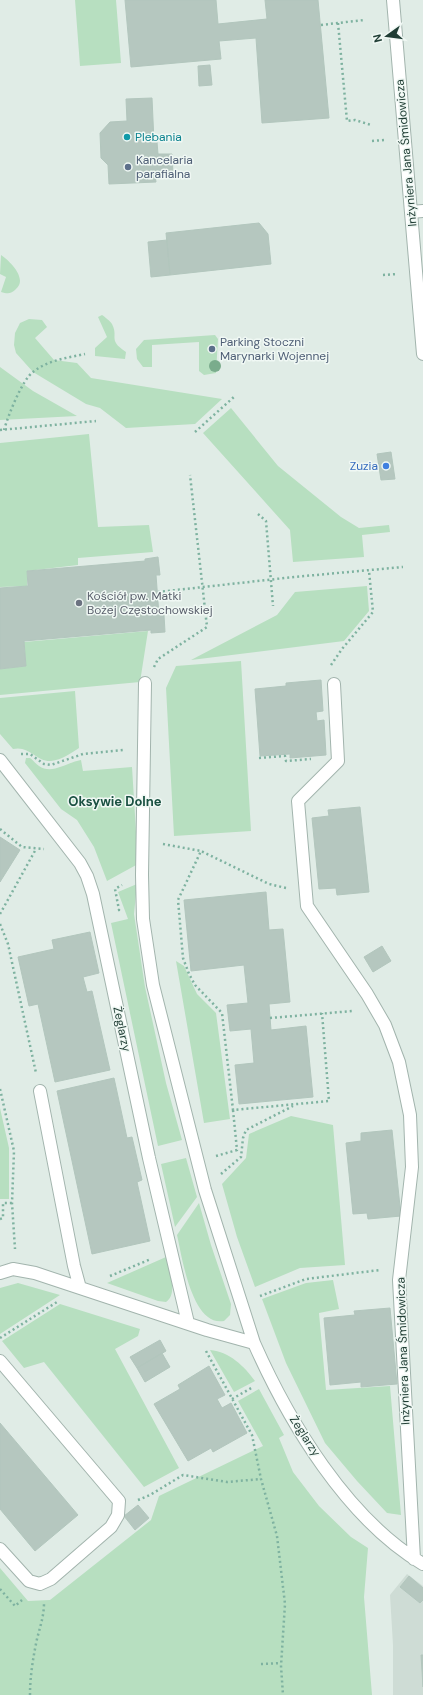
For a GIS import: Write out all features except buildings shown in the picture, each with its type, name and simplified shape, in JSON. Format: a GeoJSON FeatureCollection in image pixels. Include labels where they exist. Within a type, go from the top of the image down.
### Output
{"type":"FeatureCollection","features":[{"type":"Feature","properties":{"kind":"street","name":"Inżyniera Jana Śmidowicza"},"geometry":{"type":"LineString","coordinates":[[393,0],[417,211],[423,354]]}},
{"type":"Feature","properties":{"kind":"street","name":"Żeglarzy"},"geometry":{"type":"LineString","coordinates":[[145,683],[142,875],[143,919],[153,985],[203,1183],[254,1343],[268,1374],[286,1407],[336,1484],[375,1527],[418,1561]]}},
{"type":"Feature","properties":{"kind":"street","name":"Inżyniera Jana Śmidowicza"},"geometry":{"type":"LineString","coordinates":[[334,684],[338,761],[298,801],[307,906],[367,994],[385,1025],[400,1062],[410,1115],[412,1167],[399,1280],[418,1561]]}},
{"type":"Feature","properties":{"kind":"street","name":"Żeglarzy"},"geometry":{"type":"LineString","coordinates":[[0,760],[80,863],[87,876],[93,894],[148,1151],[188,1324]]}},
{"type":"Feature","properties":{"kind":"street"},"geometry":{"type":"LineString","coordinates":[[40,1091],[74,1266],[80,1288]]}},
{"type":"Feature","properties":{"kind":"street"},"geometry":{"type":"LineString","coordinates":[[0,1273],[12,1269],[24,1270],[188,1324],[254,1343]]}},
{"type":"Feature","properties":{"kind":"street"},"geometry":{"type":"LineString","coordinates":[[0,1361],[119,1501],[118,1515],[111,1527],[56,1575],[40,1584],[34,1584],[25,1578],[0,1549]]}},
{"type":"Feature","properties":{"kind":"path"},"geometry":{"type":"LineString","coordinates":[[321,25],[364,20]]}},
{"type":"Feature","properties":{"kind":"path"},"geometry":{"type":"LineString","coordinates":[[338,23],[347,121],[354,120],[371,125]]}},
{"type":"Feature","properties":{"kind":"path"},"geometry":{"type":"LineString","coordinates":[[4,430],[13,404],[28,376],[54,360],[86,354]]}},
{"type":"Feature","properties":{"kind":"path"},"geometry":{"type":"LineString","coordinates":[[195,432],[235,396]]}},
{"type":"Feature","properties":{"kind":"path"},"geometry":{"type":"LineString","coordinates":[[0,430],[96,421]]}},
{"type":"Feature","properties":{"kind":"path"},"geometry":{"type":"LineString","coordinates":[[145,683],[158,659],[207,627],[190,475]]}},
{"type":"Feature","properties":{"kind":"path"},"geometry":{"type":"LineString","coordinates":[[258,514],[266,521],[273,606]]}},
{"type":"Feature","properties":{"kind":"path"},"geometry":{"type":"LineString","coordinates":[[158,592],[403,567]]}},
{"type":"Feature","properties":{"kind":"path"},"geometry":{"type":"LineString","coordinates":[[342,649],[373,612],[369,570]]}},
{"type":"Feature","properties":{"kind":"path"},"geometry":{"type":"LineString","coordinates":[[15,752],[20,754],[30,754],[44,764],[51,765],[83,754],[144,748]]}},
{"type":"Feature","properties":{"kind":"path"},"geometry":{"type":"LineString","coordinates":[[260,758],[285,756]]}},
{"type":"Feature","properties":{"kind":"path"},"geometry":{"type":"LineString","coordinates":[[0,829],[22,846],[36,849],[48,849]]}},
{"type":"Feature","properties":{"kind":"path"},"geometry":{"type":"LineString","coordinates":[[156,842],[202,851],[269,884],[291,889]]}},
{"type":"Feature","properties":{"kind":"path"},"geometry":{"type":"LineString","coordinates":[[0,914],[36,849]]}},
{"type":"Feature","properties":{"kind":"path"},"geometry":{"type":"LineString","coordinates":[[202,851],[178,900],[183,958],[195,985],[222,1013],[237,1150],[210,1157]]}},
{"type":"Feature","properties":{"kind":"path"},"geometry":{"type":"LineString","coordinates":[[0,924],[8,944],[40,1091]]}},
{"type":"Feature","properties":{"kind":"path"},"geometry":{"type":"LineString","coordinates":[[270,1018],[360,1010]]}},
{"type":"Feature","properties":{"kind":"path"},"geometry":{"type":"LineString","coordinates":[[233,1110],[328,1101],[322,1013]]}},
{"type":"Feature","properties":{"kind":"path"},"geometry":{"type":"LineString","coordinates":[[0,1089],[14,1151]]}},
{"type":"Feature","properties":{"kind":"path"},"geometry":{"type":"LineString","coordinates":[[217,1179],[241,1157],[243,1138],[246,1130],[295,1104]]}},
{"type":"Feature","properties":{"kind":"path"},"geometry":{"type":"LineString","coordinates":[[0,1218],[3,1218],[3,1203],[12,1203]]}},
{"type":"Feature","properties":{"kind":"path"},"geometry":{"type":"LineString","coordinates":[[256,1297],[306,1279],[381,1270]]}},
{"type":"Feature","properties":{"kind":"path"},"geometry":{"type":"LineString","coordinates":[[0,1338],[61,1299]]}},
{"type":"Feature","properties":{"kind":"path"},"geometry":{"type":"LineString","coordinates":[[205,1349],[252,1435],[261,1479],[277,1536],[285,1604],[281,1663],[283,1695]]}},
{"type":"Feature","properties":{"kind":"path"},"geometry":{"type":"LineString","coordinates":[[232,1399],[259,1384]]}},
{"type":"Feature","properties":{"kind":"path"},"geometry":{"type":"LineString","coordinates":[[150,1495],[183,1475],[227,1482],[261,1479]]}},
{"type":"Feature","properties":{"kind":"path"},"geometry":{"type":"LineString","coordinates":[[30,1695],[31,1673],[37,1639],[44,1613],[44,1595],[40,1584]]}},
{"type":"Feature","properties":{"kind":"path"},"geometry":{"type":"LineString","coordinates":[[261,1664],[281,1663]]}},
{"type":"Feature","properties":{"kind":"shaded area"},"geometry":{"type":"Polygon","coordinates":[[[407,1574],[423,1586],[423,1695],[393,1695],[393,1645],[390,1595],[407,1574]]]}},
{"type":"Feature","properties":{"kind":"green space"},"geometry":{"type":"Polygon","coordinates":[[[75,0],[116,0],[121,63],[80,66],[75,0]]]}},
{"type":"Feature","properties":{"kind":"green space"},"geometry":{"type":"Polygon","coordinates":[[[1,255],[9,261],[19,275],[19,285],[13,292],[1,292],[6,277],[0,274],[1,255]]]}},
{"type":"Feature","properties":{"kind":"green space"},"geometry":{"type":"Polygon","coordinates":[[[102,315],[112,324],[114,328],[115,341],[120,348],[126,352],[125,359],[95,356],[95,348],[107,337],[98,317],[102,315]]]}},
{"type":"Feature","properties":{"kind":"green space"},"geometry":{"type":"Polygon","coordinates":[[[29,319],[42,320],[47,327],[35,338],[54,360],[77,363],[91,378],[222,399],[195,424],[126,428],[100,408],[86,404],[33,372],[16,353],[14,345],[15,333],[20,323],[29,319]]]}},
{"type":"Feature","properties":{"kind":"green space"},"geometry":{"type":"Polygon","coordinates":[[[215,335],[218,339],[216,373],[204,375],[199,371],[199,342],[152,345],[152,367],[143,367],[137,359],[136,349],[144,340],[215,335]]]}},
{"type":"Feature","properties":{"kind":"green space"},"geometry":{"type":"Polygon","coordinates":[[[0,367],[33,391],[77,416],[0,420],[0,367]]]}},
{"type":"Feature","properties":{"kind":"green space"},"geometry":{"type":"Polygon","coordinates":[[[231,408],[278,466],[341,517],[359,528],[389,525],[390,532],[362,535],[364,557],[293,562],[290,530],[203,433],[231,408]]]}},
{"type":"Feature","properties":{"kind":"green space"},"geometry":{"type":"Polygon","coordinates":[[[89,434],[98,527],[149,525],[153,552],[78,558],[78,565],[27,571],[27,586],[0,587],[0,443],[89,434]]]}},
{"type":"Feature","properties":{"kind":"green space"},"geometry":{"type":"Polygon","coordinates":[[[367,586],[369,611],[344,641],[191,660],[277,615],[295,592],[367,586]]]}},
{"type":"Feature","properties":{"kind":"green space"},"geometry":{"type":"Polygon","coordinates":[[[148,631],[140,682],[0,695],[0,669],[26,666],[24,642],[148,631]]]}},
{"type":"Feature","properties":{"kind":"green space"},"geometry":{"type":"Polygon","coordinates":[[[241,661],[251,831],[174,836],[166,688],[176,666],[241,661]]]}},
{"type":"Feature","properties":{"kind":"green space"},"geometry":{"type":"Polygon","coordinates":[[[75,691],[79,748],[66,756],[51,761],[46,761],[24,749],[13,749],[0,734],[0,698],[75,691]]]}},
{"type":"Feature","properties":{"kind":"green space"},"geometry":{"type":"Polygon","coordinates":[[[26,758],[30,758],[39,766],[49,769],[55,769],[81,760],[83,771],[132,767],[138,864],[107,881],[94,847],[77,820],[61,809],[25,763],[26,758]]]}},
{"type":"Feature","properties":{"kind":"green space"},"geometry":{"type":"Polygon","coordinates":[[[137,884],[134,914],[145,987],[166,1083],[182,1140],[158,1146],[111,923],[128,919],[118,892],[137,884]]]}},
{"type":"Feature","properties":{"kind":"green space"},"geometry":{"type":"Polygon","coordinates":[[[176,961],[184,966],[197,994],[216,1013],[230,1119],[204,1123],[176,961]]]}},
{"type":"Feature","properties":{"kind":"green space"},"geometry":{"type":"Polygon","coordinates":[[[0,1108],[9,1148],[9,1199],[0,1199],[0,1108]]]}},
{"type":"Feature","properties":{"kind":"green space"},"geometry":{"type":"Polygon","coordinates":[[[291,1116],[333,1125],[345,1265],[300,1268],[255,1287],[237,1237],[222,1184],[246,1158],[249,1134],[291,1116]]]}},
{"type":"Feature","properties":{"kind":"green space"},"geometry":{"type":"Polygon","coordinates":[[[186,1158],[197,1197],[175,1227],[161,1164],[186,1158]]]}},
{"type":"Feature","properties":{"kind":"green space"},"geometry":{"type":"Polygon","coordinates":[[[199,1203],[211,1245],[231,1304],[230,1315],[224,1321],[213,1320],[204,1313],[196,1302],[190,1288],[182,1259],[177,1235],[199,1203]]]}},
{"type":"Feature","properties":{"kind":"green space"},"geometry":{"type":"Polygon","coordinates":[[[166,1257],[172,1281],[172,1293],[166,1302],[158,1301],[107,1283],[166,1257]]]}},
{"type":"Feature","properties":{"kind":"green space"},"geometry":{"type":"Polygon","coordinates":[[[333,1280],[339,1309],[319,1313],[326,1390],[390,1386],[401,1515],[387,1513],[357,1481],[325,1443],[286,1363],[262,1299],[306,1283],[333,1280]]]}},
{"type":"Feature","properties":{"kind":"green space"},"geometry":{"type":"Polygon","coordinates":[[[18,1283],[60,1295],[0,1334],[0,1288],[18,1283]]]}},
{"type":"Feature","properties":{"kind":"green space"},"geometry":{"type":"Polygon","coordinates":[[[60,1304],[140,1329],[138,1336],[115,1349],[179,1468],[144,1487],[44,1362],[24,1368],[2,1341],[60,1304]]]}},
{"type":"Feature","properties":{"kind":"green space"},"geometry":{"type":"Polygon","coordinates":[[[210,1350],[217,1351],[236,1361],[255,1381],[234,1392],[210,1350]]]}},
{"type":"Feature","properties":{"kind":"green space"},"geometry":{"type":"Polygon","coordinates":[[[259,1389],[284,1435],[279,1438],[293,1472],[319,1506],[351,1537],[368,1548],[364,1597],[372,1695],[0,1695],[0,1568],[28,1601],[50,1600],[151,1520],[159,1496],[263,1446],[238,1401],[259,1389]]]}},
{"type":"Feature","properties":{"kind":"place","name":"Plebania"},"geometry":{"type":"Point","coordinates":[127,137]}},
{"type":"Feature","properties":{"kind":"place","name":"Kancelaria parafialna"},"geometry":{"type":"Point","coordinates":[128,167]}},
{"type":"Feature","properties":{"kind":"place","name":"Parking Stoczni Marynarki Wojennej"},"geometry":{"type":"Point","coordinates":[212,349]}},
{"type":"Feature","properties":{"kind":"place","name":"Zuzia"},"geometry":{"type":"Point","coordinates":[386,466]}},
{"type":"Feature","properties":{"kind":"place","name":"Kościół pw. Matki Bożej Częstochowskiej"},"geometry":{"type":"Point","coordinates":[79,603]}},
{"type":"Feature","properties":{"kind":"district","name":"Oksywie Dolne"},"geometry":{"type":"Point","coordinates":[115,801]}}]}
